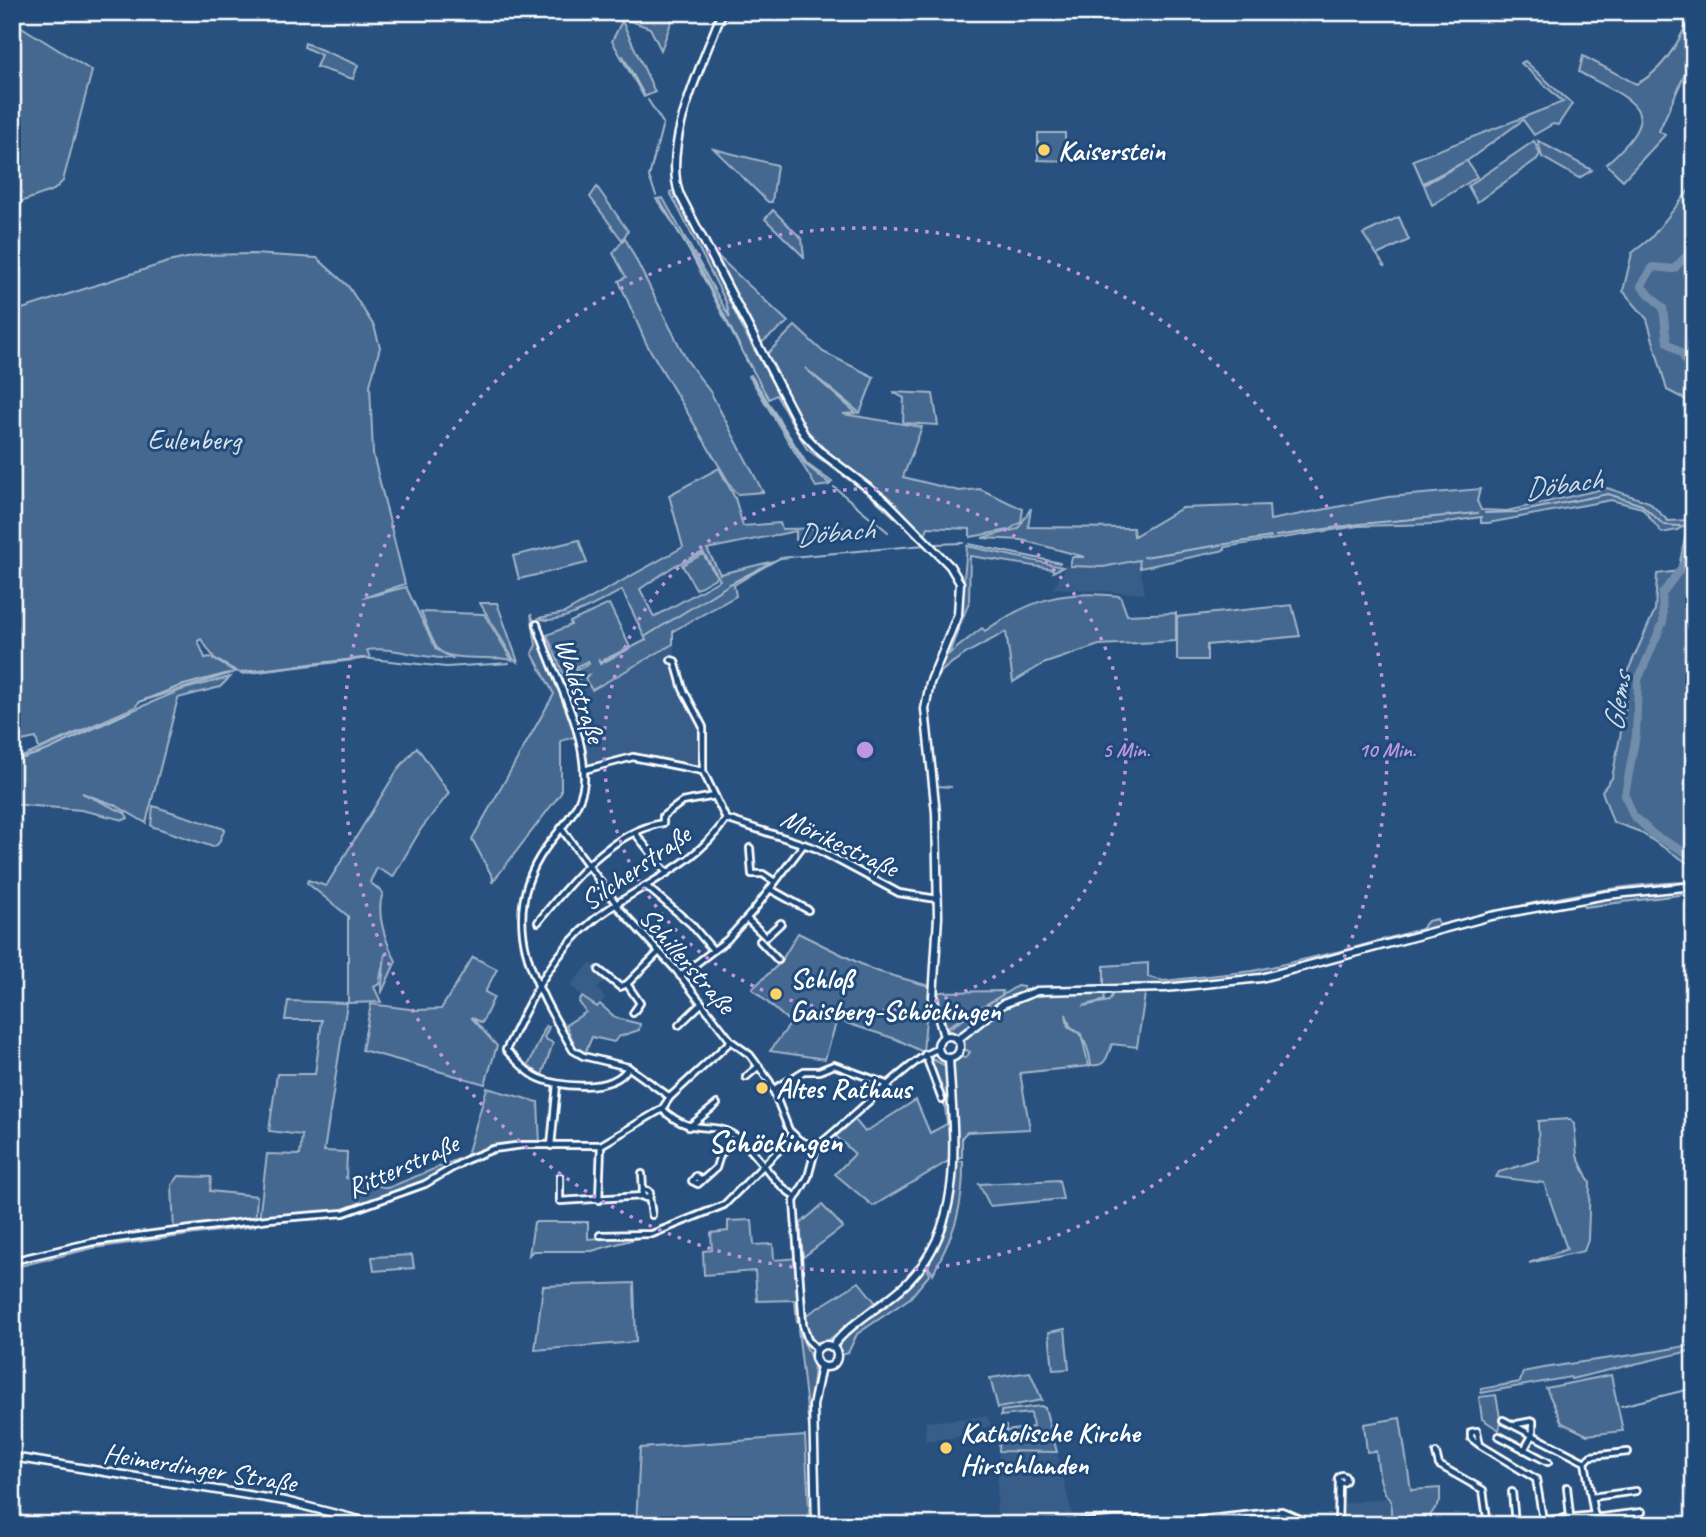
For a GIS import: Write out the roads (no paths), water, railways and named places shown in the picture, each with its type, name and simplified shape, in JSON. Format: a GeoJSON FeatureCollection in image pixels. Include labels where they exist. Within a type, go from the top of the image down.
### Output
{"type":"FeatureCollection","features":[{"type":"Feature","properties":{"kind":"main road"},"geometry":{"type":"LineString","coordinates":[[722,12],[680,132],[674,166],[679,193],[804,435],[821,452],[882,497],[957,575],[962,597],[926,704],[936,813],[937,899],[933,998],[944,1037],[938,1049],[942,1056],[949,1058],[958,1052],[957,1040]]}},
{"type":"Feature","properties":{"kind":"main road"},"geometry":{"type":"LineString","coordinates":[[957,1040],[1003,1004],[1037,991],[1178,987],[1261,978],[1491,916],[1618,893],[1694,886]]}},
{"type":"Feature","properties":{"kind":"main road"},"geometry":{"type":"LineString","coordinates":[[944,1037],[957,1040]]}},
{"type":"Feature","properties":{"kind":"main road"},"geometry":{"type":"LineString","coordinates":[[832,1346],[850,1327],[909,1281],[929,1256],[941,1232],[953,1186],[949,1058]]}},
{"type":"Feature","properties":{"kind":"main road"},"geometry":{"type":"LineString","coordinates":[[816,1525],[813,1406],[821,1366],[815,1358],[817,1349],[824,1345],[832,1346]]}},
{"type":"Feature","properties":{"kind":"main road"},"geometry":{"type":"LineString","coordinates":[[821,1366],[831,1365],[835,1361],[836,1353],[832,1346]]}},
{"type":"Feature","properties":{"kind":"main road","name":"Heimerdinger Straße"},"geometry":{"type":"LineString","coordinates":[[12,1457],[285,1501],[379,1525]]}},
{"type":"Feature","properties":{"kind":"street","name":"Waldstraße"},"geometry":{"type":"LineString","coordinates":[[537,624],[570,708],[584,770],[580,799],[533,869],[524,894],[520,930],[536,984],[573,1050],[583,1056],[628,1067],[670,1097]]}},
{"type":"Feature","properties":{"kind":"street","name":"Silcherstraße"},"geometry":{"type":"LineString","coordinates":[[557,1084],[534,1076],[506,1050],[536,984],[581,932],[615,903],[686,863],[726,819],[703,771],[703,727],[683,689],[675,661],[671,660]]}},
{"type":"Feature","properties":{"kind":"street"},"geometry":{"type":"LineString","coordinates":[[584,770],[633,757],[703,771]]}},
{"type":"Feature","properties":{"kind":"street"},"geometry":{"type":"LineString","coordinates":[[538,922],[587,864],[644,826],[663,823],[663,817],[682,802],[715,796]]}},
{"type":"Feature","properties":{"kind":"street","name":"Mörikestraße"},"geometry":{"type":"LineString","coordinates":[[726,819],[804,844],[890,889],[913,897],[937,899]]}},
{"type":"Feature","properties":{"kind":"street","name":"Schillerstraße"},"geometry":{"type":"LineString","coordinates":[[561,828],[615,903],[680,975],[730,1041],[751,1055],[774,1090],[794,1135]]}},
{"type":"Feature","properties":{"kind":"street"},"geometry":{"type":"LineString","coordinates":[[635,833],[667,873]]}},
{"type":"Feature","properties":{"kind":"street"},"geometry":{"type":"LineString","coordinates":[[680,975],[747,919],[804,844]]}},
{"type":"Feature","properties":{"kind":"street"},"geometry":{"type":"LineString","coordinates":[[750,848],[752,874],[763,874],[775,882]]}},
{"type":"Feature","properties":{"kind":"street"},"geometry":{"type":"LineString","coordinates":[[646,886],[691,924],[713,950]]}},
{"type":"Feature","properties":{"kind":"street"},"geometry":{"type":"LineString","coordinates":[[770,889],[808,910]]}},
{"type":"Feature","properties":{"kind":"street"},"geometry":{"type":"LineString","coordinates":[[747,919],[766,937]]}},
{"type":"Feature","properties":{"kind":"street"},"geometry":{"type":"LineString","coordinates":[[778,960],[759,942],[780,923]]}},
{"type":"Feature","properties":{"kind":"street"},"geometry":{"type":"LineString","coordinates":[[599,970],[620,987],[627,984],[659,952]]}},
{"type":"Feature","properties":{"kind":"street"},"geometry":{"type":"LineString","coordinates":[[627,984],[640,1003],[634,1013]]}},
{"type":"Feature","properties":{"kind":"street"},"geometry":{"type":"LineString","coordinates":[[679,1025],[701,1004]]}},
{"type":"Feature","properties":{"kind":"street","name":"Ritterstraße"},"geometry":{"type":"LineString","coordinates":[[12,1261],[93,1242],[268,1219],[339,1215],[407,1192],[494,1149],[601,1145],[662,1109],[670,1097],[730,1041]]}},
{"type":"Feature","properties":{"kind":"street"},"geometry":{"type":"LineString","coordinates":[[817,1349],[808,1340],[803,1325],[795,1196],[808,1177],[816,1147],[925,1054],[938,1049]]}},
{"type":"Feature","properties":{"kind":"street"},"geometry":{"type":"LineString","coordinates":[[925,1054],[942,1100]]}},
{"type":"Feature","properties":{"kind":"street"},"geometry":{"type":"LineString","coordinates":[[774,1090],[804,1071],[819,1071],[834,1065],[889,1085]]}},
{"type":"Feature","properties":{"kind":"street"},"geometry":{"type":"LineString","coordinates":[[746,1077],[759,1066]]}},
{"type":"Feature","properties":{"kind":"street"},"geometry":{"type":"LineString","coordinates":[[551,1146],[557,1084],[609,1082],[626,1072],[628,1067]]}},
{"type":"Feature","properties":{"kind":"street"},"geometry":{"type":"LineString","coordinates":[[689,1127],[717,1104]]}},
{"type":"Feature","properties":{"kind":"street"},"geometry":{"type":"LineString","coordinates":[[662,1109],[674,1120],[689,1127],[723,1131],[736,1138],[795,1196]]}},
{"type":"Feature","properties":{"kind":"street"},"geometry":{"type":"LineString","coordinates":[[600,1235],[652,1234],[707,1213],[724,1205],[794,1135],[816,1147]]}},
{"type":"Feature","properties":{"kind":"street"},"geometry":{"type":"LineString","coordinates":[[701,1181],[716,1168],[720,1154],[736,1138]]}},
{"type":"Feature","properties":{"kind":"street"},"geometry":{"type":"LineString","coordinates":[[599,1200],[601,1145]]}},
{"type":"Feature","properties":{"kind":"street"},"geometry":{"type":"LineString","coordinates":[[642,1174],[652,1215]]}},
{"type":"Feature","properties":{"kind":"street"},"geometry":{"type":"LineString","coordinates":[[560,1177],[560,1202],[645,1194]]}},
{"type":"Feature","properties":{"kind":"street"},"geometry":{"type":"LineString","coordinates":[[1503,1420],[1585,1462]]}},
{"type":"Feature","properties":{"kind":"street"},"geometry":{"type":"LineString","coordinates":[[1515,1424],[1533,1421],[1533,1434],[1524,1450]]}},
{"type":"Feature","properties":{"kind":"street"},"geometry":{"type":"LineString","coordinates":[[1499,1436],[1548,1462]]}},
{"type":"Feature","properties":{"kind":"street"},"geometry":{"type":"LineString","coordinates":[[1480,1445],[1536,1479],[1541,1522]]}},
{"type":"Feature","properties":{"kind":"street"},"geometry":{"type":"LineString","coordinates":[[1436,1452],[1439,1465],[1482,1490],[1488,1525]]}},
{"type":"Feature","properties":{"kind":"street"},"geometry":{"type":"LineString","coordinates":[[1585,1462],[1591,1456],[1628,1452]]}},
{"type":"Feature","properties":{"kind":"street"},"geometry":{"type":"LineString","coordinates":[[1585,1462],[1599,1525]]}},
{"type":"Feature","properties":{"kind":"street"},"geometry":{"type":"LineString","coordinates":[[1338,1525],[1339,1482]]}},
{"type":"Feature","properties":{"kind":"street"},"geometry":{"type":"LineString","coordinates":[[1567,1487],[1570,1517]]}},
{"type":"Feature","properties":{"kind":"street"},"geometry":{"type":"LineString","coordinates":[[1592,1497],[1636,1491]]}},
{"type":"Feature","properties":{"kind":"street"},"geometry":{"type":"LineString","coordinates":[[1512,1492],[1515,1523]]}},
{"type":"Feature","properties":{"kind":"street"},"geometry":{"type":"LineString","coordinates":[[1040,1525],[1237,1517],[1287,1512],[1315,1525]]}},
{"type":"Feature","properties":{"kind":"street"},"geometry":{"type":"LineString","coordinates":[[1498,1525],[1642,1512]]}},
{"type":"Feature","properties":{"kind":"street"},"geometry":{"type":"LineString","coordinates":[[1541,1522],[1596,1516]]}},
{"type":"Feature","properties":{"kind":"street"},"geometry":{"type":"LineString","coordinates":[[1237,1517],[1238,1525]]}},
{"type":"Feature","properties":{"kind":"waterway"},"geometry":{"type":"LineString","coordinates":[[623,56],[644,95]]}},
{"type":"Feature","properties":{"kind":"waterway"},"geometry":{"type":"LineString","coordinates":[[648,100],[663,123],[649,177],[656,195]]}},
{"type":"Feature","properties":{"kind":"waterway"},"geometry":{"type":"LineString","coordinates":[[659,199],[750,367]]}},
{"type":"Feature","properties":{"kind":"waterway","name":"Glems"},"geometry":{"type":"LineString","coordinates":[[1694,235],[1688,242],[1688,254],[1674,269],[1653,267],[1641,286],[1663,308],[1667,342],[1683,355],[1694,381]]}},
{"type":"Feature","properties":{"kind":"waterway"},"geometry":{"type":"LineString","coordinates":[[752,378],[805,464],[830,484]]}},
{"type":"Feature","properties":{"kind":"waterway"},"geometry":{"type":"LineString","coordinates":[[834,487],[888,532]]}},
{"type":"Feature","properties":{"kind":"waterway","name":"Döbach"},"geometry":{"type":"LineString","coordinates":[[1485,513],[1518,512],[1608,494],[1642,505],[1664,525],[1680,526]]}},
{"type":"Feature","properties":{"kind":"waterway","name":"Döbach"},"geometry":{"type":"LineString","coordinates":[[1276,536],[1360,524],[1477,513]]}},
{"type":"Feature","properties":{"kind":"waterway","name":"Döbach"},"geometry":{"type":"LineString","coordinates":[[1688,528],[1694,528]]}},
{"type":"Feature","properties":{"kind":"waterway","name":"Glems"},"geometry":{"type":"LineString","coordinates":[[1694,532],[1684,564],[1662,594],[1663,622],[1638,680],[1636,735],[1625,795],[1633,815],[1654,835],[1694,857]]}},
{"type":"Feature","properties":{"kind":"waterway","name":"Döbach"},"geometry":{"type":"LineString","coordinates":[[1144,557],[1271,537]]}},
{"type":"Feature","properties":{"kind":"waterway","name":"Döbach"},"geometry":{"type":"LineString","coordinates":[[934,544],[963,543]]}},
{"type":"Feature","properties":{"kind":"waterway","name":"Döbach"},"geometry":{"type":"LineString","coordinates":[[969,544],[1060,563]]}},
{"type":"Feature","properties":{"kind":"waterway","name":"Döbach"},"geometry":{"type":"LineString","coordinates":[[646,636],[730,584],[780,558],[925,545]]}},
{"type":"Feature","properties":{"kind":"waterway","name":"Döbach"},"geometry":{"type":"LineString","coordinates":[[242,672],[362,658],[446,667],[509,663]]}},
{"type":"Feature","properties":{"kind":"waterway","name":"Döbach"},"geometry":{"type":"LineString","coordinates":[[139,702],[180,686],[229,673]]}},
{"type":"Feature","properties":{"kind":"waterway","name":"Döbach"},"geometry":{"type":"LineString","coordinates":[[12,762],[48,750],[131,711]]}},
{"type":"Feature","properties":{"kind":"waterway"},"geometry":{"type":"LineString","coordinates":[[1621,1406],[1694,1388]]}},
{"type":"Feature","properties":{"kind":"place","name":"Kaiserstein"},"geometry":{"type":"Point","coordinates":[1044,150]}},
{"type":"Feature","properties":{"kind":"place","name":"Schloß Gaisberg-Schöckingen"},"geometry":{"type":"Point","coordinates":[776,994]}},
{"type":"Feature","properties":{"kind":"place","name":"Altes Rathaus"},"geometry":{"type":"Point","coordinates":[762,1088]}},
{"type":"Feature","properties":{"kind":"place","name":"Katholische Kirche Hirschlanden"},"geometry":{"type":"Point","coordinates":[946,1448]}},
{"type":"Feature","properties":{"kind":"district","name":"Schöckingen"},"geometry":{"type":"Point","coordinates":[775,1141]}},
{"type":"Feature","properties":{"kind":"park label","name":"Eulenberg"},"geometry":{"type":"Point","coordinates":[194,439]}}]}
